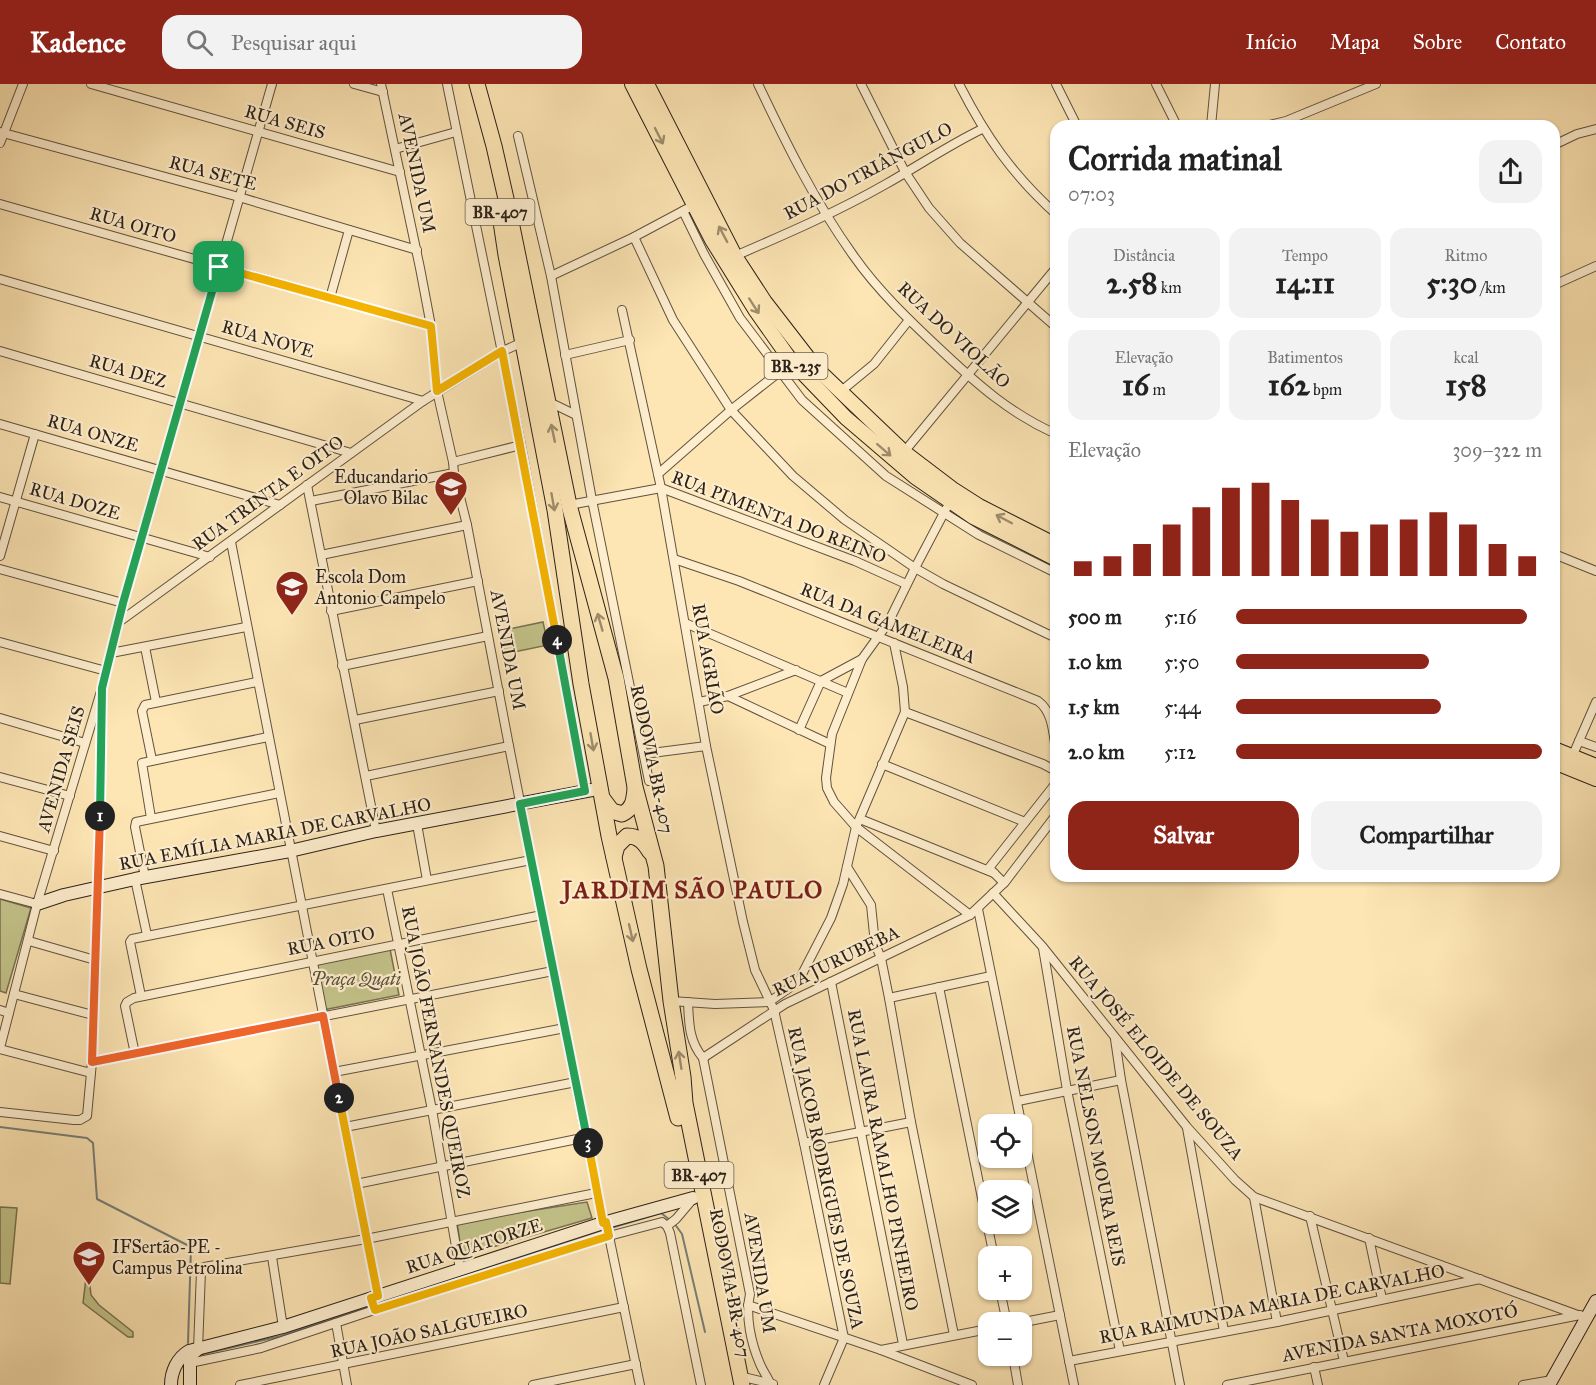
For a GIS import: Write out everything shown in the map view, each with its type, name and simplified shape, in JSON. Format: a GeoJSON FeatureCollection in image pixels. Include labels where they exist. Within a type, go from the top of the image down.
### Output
{"type":"FeatureCollection","features":[{"type":"Feature","properties":{"kind":"highway","name":"BR-407"},"geometry":{"type":"LineString","coordinates":[[468,84],[499,207],[523,342]]}},
{"type":"Feature","properties":{"kind":"highway","name":"RODOVIA BR-407"},"geometry":{"type":"LineString","coordinates":[[477,84],[495,146],[569,505],[642,784],[656,866],[685,1103],[737,1382]]}},
{"type":"Feature","properties":{"kind":"highway","name":"RODOVIA BR-407"},"geometry":{"type":"LineString","coordinates":[[523,342],[555,510],[581,684],[593,793],[614,857],[642,980],[671,1085],[693,1198],[737,1382]]}},
{"type":"Feature","properties":{"kind":"highway"},"geometry":{"type":"LineString","coordinates":[[593,793],[612,811],[622,814],[629,811],[642,784]]}},
{"type":"Feature","properties":{"kind":"highway"},"geometry":{"type":"LineString","coordinates":[[614,857],[617,846],[623,838],[633,836],[645,844],[656,866]]}},
{"type":"Feature","properties":{"kind":"main road","name":"BR-235"},"geometry":{"type":"LineString","coordinates":[[632,84],[689,208],[792,362],[846,417],[947,508],[976,511],[1050,542]]}},
{"type":"Feature","properties":{"kind":"main road","name":"BR-235"},"geometry":{"type":"LineString","coordinates":[[647,84],[735,256],[803,352],[840,392],[904,452],[976,511],[1050,556]]}},
{"type":"Feature","properties":{"kind":"main road"},"geometry":{"type":"LineString","coordinates":[[1560,752],[1596,766]]}},
{"type":"Feature","properties":{"kind":"main road"},"geometry":{"type":"LineString","coordinates":[[1560,764],[1596,779]]}},
{"type":"Feature","properties":{"kind":"street"},"geometry":{"type":"LineString","coordinates":[[0,142],[23,84]]}},
{"type":"Feature","properties":{"kind":"street","name":"RUA SEIS"},"geometry":{"type":"LineString","coordinates":[[92,84],[400,172]]}},
{"type":"Feature","properties":{"kind":"street","name":"AVENIDA SEIS"},"geometry":{"type":"LineString","coordinates":[[0,1048],[5,1012],[14,994],[272,84]]}},
{"type":"Feature","properties":{"kind":"street"},"geometry":{"type":"LineString","coordinates":[[354,84],[382,88]]}},
{"type":"Feature","properties":{"kind":"street"},"geometry":{"type":"LineString","coordinates":[[447,84],[593,793]]}},
{"type":"Feature","properties":{"kind":"street","name":"RUA DO VIOLÃO"},"geometry":{"type":"LineString","coordinates":[[759,84],[783,136],[827,216],[854,257],[909,320],[968,376],[1012,411],[1050,431]]}},
{"type":"Feature","properties":{"kind":"street"},"geometry":{"type":"LineString","coordinates":[[861,84],[905,172],[929,208],[960,243],[1050,322]]}},
{"type":"Feature","properties":{"kind":"street"},"geometry":{"type":"LineString","coordinates":[[959,84],[982,129],[1020,179],[1050,208]]}},
{"type":"Feature","properties":{"kind":"street"},"geometry":{"type":"LineString","coordinates":[[1056,84],[1074,120]]}},
{"type":"Feature","properties":{"kind":"street"},"geometry":{"type":"LineString","coordinates":[[1156,84],[1174,120]]}},
{"type":"Feature","properties":{"kind":"street"},"geometry":{"type":"LineString","coordinates":[[1212,120],[1215,84]]}},
{"type":"Feature","properties":{"kind":"street"},"geometry":{"type":"LineString","coordinates":[[1288,120],[1376,84]]}},
{"type":"Feature","properties":{"kind":"street","name":"AVENIDA UM"},"geometry":{"type":"LineString","coordinates":[[382,88],[431,326],[437,391],[467,525],[597,1193],[609,1236],[640,1385]]}},
{"type":"Feature","properties":{"kind":"street","name":"RUA DO TRIÂNGULO"},"geometry":{"type":"LineString","coordinates":[[735,256],[827,216],[982,129]]}},
{"type":"Feature","properties":{"kind":"street"},"geometry":{"type":"LineString","coordinates":[[1560,142],[1577,134],[1596,129]]}},
{"type":"Feature","properties":{"kind":"street"},"geometry":{"type":"LineString","coordinates":[[395,149],[456,132]]}},
{"type":"Feature","properties":{"kind":"street","name":"RUA SETE"},"geometry":{"type":"LineString","coordinates":[[2,133],[239,197],[417,250]]}},
{"type":"Feature","properties":{"kind":"street"},"geometry":{"type":"LineString","coordinates":[[518,136],[551,276],[592,500],[644,754],[642,784]]}},
{"type":"Feature","properties":{"kind":"street","name":"RUA OITO"},"geometry":{"type":"LineString","coordinates":[[0,204],[431,326]]}},
{"type":"Feature","properties":{"kind":"street"},"geometry":{"type":"LineString","coordinates":[[551,276],[689,208],[704,254],[740,318],[802,400],[886,476],[915,496],[947,508],[979,535],[1050,570]]}},
{"type":"Feature","properties":{"kind":"street"},"geometry":{"type":"LineString","coordinates":[[330,298],[350,230]]}},
{"type":"Feature","properties":{"kind":"street"},"geometry":{"type":"LineString","coordinates":[[634,237],[673,320],[731,410],[792,476],[845,520],[915,568],[978,602],[1050,635]]}},
{"type":"Feature","properties":{"kind":"street"},"geometry":{"type":"LineString","coordinates":[[1560,282],[1596,266]]}},
{"type":"Feature","properties":{"kind":"street"},"geometry":{"type":"LineString","coordinates":[[904,452],[1050,276]]}},
{"type":"Feature","properties":{"kind":"street","name":"RUA NOVE"},"geometry":{"type":"LineString","coordinates":[[0,279],[423,401]]}},
{"type":"Feature","properties":{"kind":"street","name":"RUA AGRIÃO"},"geometry":{"type":"LineString","coordinates":[[622,310],[661,488],[706,746],[742,922],[755,970],[774,1010]]}},
{"type":"Feature","properties":{"kind":"street"},"geometry":{"type":"LineString","coordinates":[[840,392],[874,364],[909,320]]}},
{"type":"Feature","properties":{"kind":"street"},"geometry":{"type":"LineString","coordinates":[[565,355],[630,340]]}},
{"type":"Feature","properties":{"kind":"street","name":"RUA TRINTA E OITO"},"geometry":{"type":"LineString","coordinates":[[119,622],[437,391],[502,351],[523,342]]}},
{"type":"Feature","properties":{"kind":"street","name":"RUA DEZ"},"geometry":{"type":"LineString","coordinates":[[0,351],[351,453]]}},
{"type":"Feature","properties":{"kind":"street"},"geometry":{"type":"LineString","coordinates":[[658,474],[731,410],[792,362]]}},
{"type":"Feature","properties":{"kind":"street"},"geometry":{"type":"LineString","coordinates":[[547,400],[576,415]]}},
{"type":"Feature","properties":{"kind":"street","name":"RUA ONZE"},"geometry":{"type":"LineString","coordinates":[[0,424],[280,505]]}},
{"type":"Feature","properties":{"kind":"street"},"geometry":{"type":"LineString","coordinates":[[0,556],[35,434]]}},
{"type":"Feature","properties":{"kind":"street"},"geometry":{"type":"LineString","coordinates":[[453,462],[521,445]]}},
{"type":"Feature","properties":{"kind":"street"},"geometry":{"type":"LineString","coordinates":[[311,501],[454,473]]}},
{"type":"Feature","properties":{"kind":"street"},"geometry":{"type":"LineString","coordinates":[[307,485],[376,831]]}},
{"type":"Feature","properties":{"kind":"street","name":"RUA PIMENTA DO REINO"},"geometry":{"type":"LineString","coordinates":[[569,505],[661,488],[855,561],[906,584]]}},
{"type":"Feature","properties":{"kind":"street","name":"RUA DOZE"},"geometry":{"type":"LineString","coordinates":[[0,497],[210,557]]}},
{"type":"Feature","properties":{"kind":"street"},"geometry":{"type":"LineString","coordinates":[[947,508],[888,623],[862,659],[836,721],[830,744],[826,778],[827,788],[840,812],[858,823],[970,915]]}},
{"type":"Feature","properties":{"kind":"street"},"geometry":{"type":"LineString","coordinates":[[321,555],[467,525]]}},
{"type":"Feature","properties":{"kind":"street"},"geometry":{"type":"LineString","coordinates":[[231,542],[356,1184],[375,1301]]}},
{"type":"Feature","properties":{"kind":"street"},"geometry":{"type":"LineString","coordinates":[[1560,556],[1596,571]]}},
{"type":"Feature","properties":{"kind":"street","name":"RUA DA GAMELEIRA"},"geometry":{"type":"LineString","coordinates":[[674,559],[739,581],[1038,701],[1045,706],[1050,719]]}},
{"type":"Feature","properties":{"kind":"street"},"geometry":{"type":"LineString","coordinates":[[0,569],[123,603]]}},
{"type":"Feature","properties":{"kind":"street"},"geometry":{"type":"LineString","coordinates":[[331,610],[478,581]]}},
{"type":"Feature","properties":{"kind":"street"},"geometry":{"type":"LineString","coordinates":[[685,623],[848,693]]}},
{"type":"Feature","properties":{"kind":"street"},"geometry":{"type":"LineString","coordinates":[[111,653],[246,627]]}},
{"type":"Feature","properties":{"kind":"street"},"geometry":{"type":"LineString","coordinates":[[342,666],[488,636]]}},
{"type":"Feature","properties":{"kind":"street"},"geometry":{"type":"LineString","coordinates":[[0,642],[106,671]]}},
{"type":"Feature","properties":{"kind":"street"},"geometry":{"type":"LineString","coordinates":[[671,1001],[737,1004],[769,1002],[798,982],[831,918],[858,823],[905,712],[903,687],[894,643]]}},
{"type":"Feature","properties":{"kind":"street"},"geometry":{"type":"LineString","coordinates":[[145,647],[156,702]]}},
{"type":"Feature","properties":{"kind":"street"},"geometry":{"type":"LineString","coordinates":[[799,730],[821,681],[862,659]]}},
{"type":"Feature","properties":{"kind":"street"},"geometry":{"type":"LineString","coordinates":[[699,702],[728,696],[796,670]]}},
{"type":"Feature","properties":{"kind":"street"},"geometry":{"type":"LineString","coordinates":[[152,760],[143,706],[257,682]]}},
{"type":"Feature","properties":{"kind":"street"},"geometry":{"type":"LineString","coordinates":[[0,1112],[74,1120],[87,1116],[92,1062],[99,887],[102,688]]}},
{"type":"Feature","properties":{"kind":"street"},"geometry":{"type":"LineString","coordinates":[[355,720],[499,691]]}},
{"type":"Feature","properties":{"kind":"street"},"geometry":{"type":"LineString","coordinates":[[728,696],[830,744]]}},
{"type":"Feature","properties":{"kind":"street"},"geometry":{"type":"LineString","coordinates":[[1572,757],[1596,702]]}},
{"type":"Feature","properties":{"kind":"street"},"geometry":{"type":"LineString","coordinates":[[905,712],[1050,768]]}},
{"type":"Feature","properties":{"kind":"street"},"geometry":{"type":"LineString","coordinates":[[0,718],[85,743]]}},
{"type":"Feature","properties":{"kind":"street"},"geometry":{"type":"LineString","coordinates":[[151,818],[142,762],[268,737]]}},
{"type":"Feature","properties":{"kind":"street"},"geometry":{"type":"LineString","coordinates":[[1579,741],[1596,747]]}},
{"type":"Feature","properties":{"kind":"street"},"geometry":{"type":"LineString","coordinates":[[366,776],[509,746]]}},
{"type":"Feature","properties":{"kind":"street"},"geometry":{"type":"LineString","coordinates":[[644,754],[706,746]]}},
{"type":"Feature","properties":{"kind":"street"},"geometry":{"type":"LineString","coordinates":[[882,764],[1025,822]]}},
{"type":"Feature","properties":{"kind":"street"},"geometry":{"type":"LineString","coordinates":[[0,777],[70,796]]}},
{"type":"Feature","properties":{"kind":"street"},"geometry":{"type":"LineString","coordinates":[[991,871],[1050,791]]}},
{"type":"Feature","properties":{"kind":"street"},"geometry":{"type":"LineString","coordinates":[[147,935],[136,822],[279,793]]}},
{"type":"Feature","properties":{"kind":"street","name":"RUA EMÍLIA MARIA DE CARVALHO"},"geometry":{"type":"LineString","coordinates":[[38,904],[140,878],[290,851],[376,831],[593,793]]}},
{"type":"Feature","properties":{"kind":"street"},"geometry":{"type":"LineString","coordinates":[[858,823],[991,871],[1004,883]]}},
{"type":"Feature","properties":{"kind":"street","name":"RUA JURUBEBA"},"geometry":{"type":"LineString","coordinates":[[703,1058],[774,1010],[970,915],[1004,883],[1050,823]]}},
{"type":"Feature","properties":{"kind":"street"},"geometry":{"type":"LineString","coordinates":[[417,824],[427,880]]}},
{"type":"Feature","properties":{"kind":"street"},"geometry":{"type":"LineString","coordinates":[[0,836],[54,851]]}},
{"type":"Feature","properties":{"kind":"street"},"geometry":{"type":"LineString","coordinates":[[141,996],[131,939],[531,860]]}},
{"type":"Feature","properties":{"kind":"street"},"geometry":{"type":"LineString","coordinates":[[847,867],[871,905],[875,944],[881,958],[890,998],[911,1122],[954,1335]]}},
{"type":"Feature","properties":{"kind":"street","name":"RUA JOÃO FERNANDES QUEIROZ"},"geometry":{"type":"LineString","coordinates":[[387,889],[422,1055],[460,1269]]}},
{"type":"Feature","properties":{"kind":"street","name":"RUA JOSÉ ELOIDE DE SOUZA"},"geometry":{"type":"LineString","coordinates":[[993,893],[1042,946],[1187,1127],[1235,1180],[1254,1197],[1583,1316]]}},
{"type":"Feature","properties":{"kind":"street"},"geometry":{"type":"LineString","coordinates":[[0,894],[38,904]]}},
{"type":"Feature","properties":{"kind":"street"},"geometry":{"type":"LineString","coordinates":[[978,909],[1074,1385]]}},
{"type":"Feature","properties":{"kind":"street","name":"RUA OITO"},"geometry":{"type":"LineString","coordinates":[[135,1054],[126,1006],[127,1002],[141,996],[542,915]]}},
{"type":"Feature","properties":{"kind":"street"},"geometry":{"type":"LineString","coordinates":[[28,941],[95,960]]}},
{"type":"Feature","properties":{"kind":"street","name":"RUA NELSON MOURA REIS"},"geometry":{"type":"LineString","coordinates":[[1042,946],[1067,1090],[1120,1351]]}},
{"type":"Feature","properties":{"kind":"street"},"geometry":{"type":"LineString","coordinates":[[92,1062],[553,971]]}},
{"type":"Feature","properties":{"kind":"street"},"geometry":{"type":"LineString","coordinates":[[890,998],[992,976]]}},
{"type":"Feature","properties":{"kind":"street","name":"RUA LAURA RAMALHO PINHEIRO"},"geometry":{"type":"LineString","coordinates":[[831,982],[903,1344]]}},
{"type":"Feature","properties":{"kind":"street"},"geometry":{"type":"LineString","coordinates":[[939,987],[992,1246]]}},
{"type":"Feature","properties":{"kind":"street"},"geometry":{"type":"LineString","coordinates":[[14,994],[93,1015]]}},
{"type":"Feature","properties":{"kind":"street"},"geometry":{"type":"LineString","coordinates":[[688,1002],[689,1034],[695,1049],[703,1058]]}},
{"type":"Feature","properties":{"kind":"street","name":"RUA JACOB RODRIGUES DE SOUZA"},"geometry":{"type":"LineString","coordinates":[[774,1010],[844,1338],[824,1385]]}},
{"type":"Feature","properties":{"kind":"street"},"geometry":{"type":"LineString","coordinates":[[334,1072],[565,1028]]}},
{"type":"Feature","properties":{"kind":"street"},"geometry":{"type":"LineString","coordinates":[[1115,1038],[1121,1080],[1180,1385]]}},
{"type":"Feature","properties":{"kind":"street"},"geometry":{"type":"LineString","coordinates":[[0,1048],[91,1073]]}},
{"type":"Feature","properties":{"kind":"street","name":"AVENIDA UM"},"geometry":{"type":"LineString","coordinates":[[703,1058],[750,1294],[748,1319],[759,1362],[772,1384]]}},
{"type":"Feature","properties":{"kind":"street"},"geometry":{"type":"LineString","coordinates":[[1018,1101],[1121,1080]]}},
{"type":"Feature","properties":{"kind":"street"},"geometry":{"type":"LineString","coordinates":[[345,1127],[576,1082]]}},
{"type":"Feature","properties":{"kind":"street"},"geometry":{"type":"LineString","coordinates":[[804,1143],[911,1122]]}},
{"type":"Feature","properties":{"kind":"street"},"geometry":{"type":"LineString","coordinates":[[1187,1127],[1224,1332]]}},
{"type":"Feature","properties":{"kind":"street"},"geometry":{"type":"LineString","coordinates":[[356,1184],[587,1137]]}},
{"type":"Feature","properties":{"kind":"street"},"geometry":{"type":"LineString","coordinates":[[198,1349],[202,1268],[272,1257],[597,1193]]}},
{"type":"Feature","properties":{"kind":"street"},"geometry":{"type":"LineString","coordinates":[[1254,1197],[1277,1322]]}},
{"type":"Feature","properties":{"kind":"street"},"geometry":{"type":"LineString","coordinates":[[190,1363],[261,1348],[336,1323],[375,1301],[609,1236],[663,1224],[676,1219],[693,1198]]}},
{"type":"Feature","properties":{"kind":"street","name":"RUA QUATORZE"},"geometry":{"type":"LineString","coordinates":[[198,1349],[375,1301],[460,1269],[605,1222],[693,1198]]}},
{"type":"Feature","properties":{"kind":"street"},"geometry":{"type":"LineString","coordinates":[[1310,1216],[1344,1361]]}},
{"type":"Feature","properties":{"kind":"street"},"geometry":{"type":"LineString","coordinates":[[663,1224],[701,1385]]}},
{"type":"Feature","properties":{"kind":"street"},"geometry":{"type":"LineString","coordinates":[[1369,1238],[1382,1299]]}},
{"type":"Feature","properties":{"kind":"street"},"geometry":{"type":"LineString","coordinates":[[272,1257],[284,1327]]}},
{"type":"Feature","properties":{"kind":"street","name":"RUA RAIMUNDA MARIA DE CARVALHO"},"geometry":{"type":"LineString","coordinates":[[1069,1360],[1277,1322],[1480,1279]]}},
{"type":"Feature","properties":{"kind":"street"},"geometry":{"type":"LineString","coordinates":[[1523,1385],[1551,1382],[1583,1316],[1596,1301]]}},
{"type":"Feature","properties":{"kind":"street"},"geometry":{"type":"LineString","coordinates":[[748,1305],[881,1350],[972,1385]]}},
{"type":"Feature","properties":{"kind":"street","name":"RUA JOÃO SALGUEIRO"},"geometry":{"type":"LineString","coordinates":[[240,1385],[624,1308]]}},
{"type":"Feature","properties":{"kind":"street"},"geometry":{"type":"LineString","coordinates":[[1032,1320],[1060,1315]]}},
{"type":"Feature","properties":{"kind":"street","name":"AVENIDA SANTA MOXOTÓ"},"geometry":{"type":"LineString","coordinates":[[1227,1385],[1583,1316]]}},
{"type":"Feature","properties":{"kind":"street"},"geometry":{"type":"LineString","coordinates":[[336,1323],[347,1385]]}},
{"type":"Feature","properties":{"kind":"street"},"geometry":{"type":"LineString","coordinates":[[881,1350],[978,1331]]}},
{"type":"Feature","properties":{"kind":"street"},"geometry":{"type":"LineString","coordinates":[[174,1370],[173,1376],[177,1380],[190,1381],[191,1353],[198,1349]]}},
{"type":"Feature","properties":{"kind":"street"},"geometry":{"type":"LineString","coordinates":[[171,1385],[174,1370],[183,1354],[198,1349]]}},
{"type":"Feature","properties":{"kind":"street"},"geometry":{"type":"LineString","coordinates":[[533,1385],[636,1364]]}},
{"type":"Feature","properties":{"kind":"street"},"geometry":{"type":"LineString","coordinates":[[1015,1366],[1018,1385]]}},
{"type":"Feature","properties":{"kind":"street"},"geometry":{"type":"LineString","coordinates":[[1314,1367],[1318,1385]]}},
{"type":"Feature","properties":{"kind":"street"},"geometry":{"type":"LineString","coordinates":[[737,1382],[772,1384]]}},
{"type":"Feature","properties":{"kind":"green space"},"geometry":{"type":"Polygon","coordinates":[[[543,622],[548,645],[504,654],[500,631],[543,622]]]}},
{"type":"Feature","properties":{"kind":"green space"},"geometry":{"type":"Polygon","coordinates":[[[0,899],[31,908],[6,993],[0,991],[0,899]]]}},
{"type":"Feature","properties":{"kind":"green space","name":"Praça Quati"},"geometry":{"type":"Polygon","coordinates":[[[390,949],[399,995],[323,1010],[313,964],[390,949]]]}},
{"type":"Feature","properties":{"kind":"green space"},"geometry":{"type":"Polygon","coordinates":[[[587,1202],[592,1218],[462,1256],[457,1222],[587,1202]]]}},
{"type":"Feature","properties":{"kind":"green space"},"geometry":{"type":"Polygon","coordinates":[[[0,1207],[17,1208],[10,1284],[0,1283],[0,1207]]]}},
{"type":"Feature","properties":{"kind":"green space"},"geometry":{"type":"Polygon","coordinates":[[[86,1278],[89,1278],[91,1295],[99,1305],[133,1332],[133,1337],[128,1337],[83,1303],[86,1278]]]}},
{"type":"Feature","properties":{"kind":"waterway"},"geometry":{"type":"LineString","coordinates":[[0,1127],[87,1138],[93,1143],[97,1199],[191,1247],[188,1343]]}},
{"type":"Feature","properties":{"kind":"waterway"},"geometry":{"type":"LineString","coordinates":[[611,1228],[661,1213],[670,1220]]}},
{"type":"Feature","properties":{"kind":"waterway"},"geometry":{"type":"LineString","coordinates":[[674,1223],[682,1234],[705,1332]]}},
{"type":"Feature","properties":{"kind":"waterway"},"geometry":{"type":"LineString","coordinates":[[380,1303],[605,1229]]}},
{"type":"Feature","properties":{"kind":"waterway"},"geometry":{"type":"LineString","coordinates":[[199,1355],[281,1336],[366,1307]]}},
{"type":"Feature","properties":{"kind":"place","name":"Educandario Olavo Bilac"},"geometry":{"type":"Point","coordinates":[451,516]}},
{"type":"Feature","properties":{"kind":"place","name":"Escola Dom Antonio Campelo"},"geometry":{"type":"Point","coordinates":[292,616]}},
{"type":"Feature","properties":{"kind":"place","name":"IFSertão-PE - Campus Petrolina"},"geometry":{"type":"Point","coordinates":[89,1286]}},
{"type":"Feature","properties":{"kind":"district","name":"JARDIM SÃO PAULO"},"geometry":{"type":"Point","coordinates":[693,890]}},
{"type":"Feature","properties":{"kind":"route"},"geometry":{"type":"LineString","coordinates":[[219,267],[431,326],[437,391],[502,351],[585,791],[520,804],[603,1223],[606,1222],[609,1236],[375,1310],[371,1298],[378,1296],[323,1016],[92,1062],[99,887],[102,688],[123,603],[219,267]]}}]}
